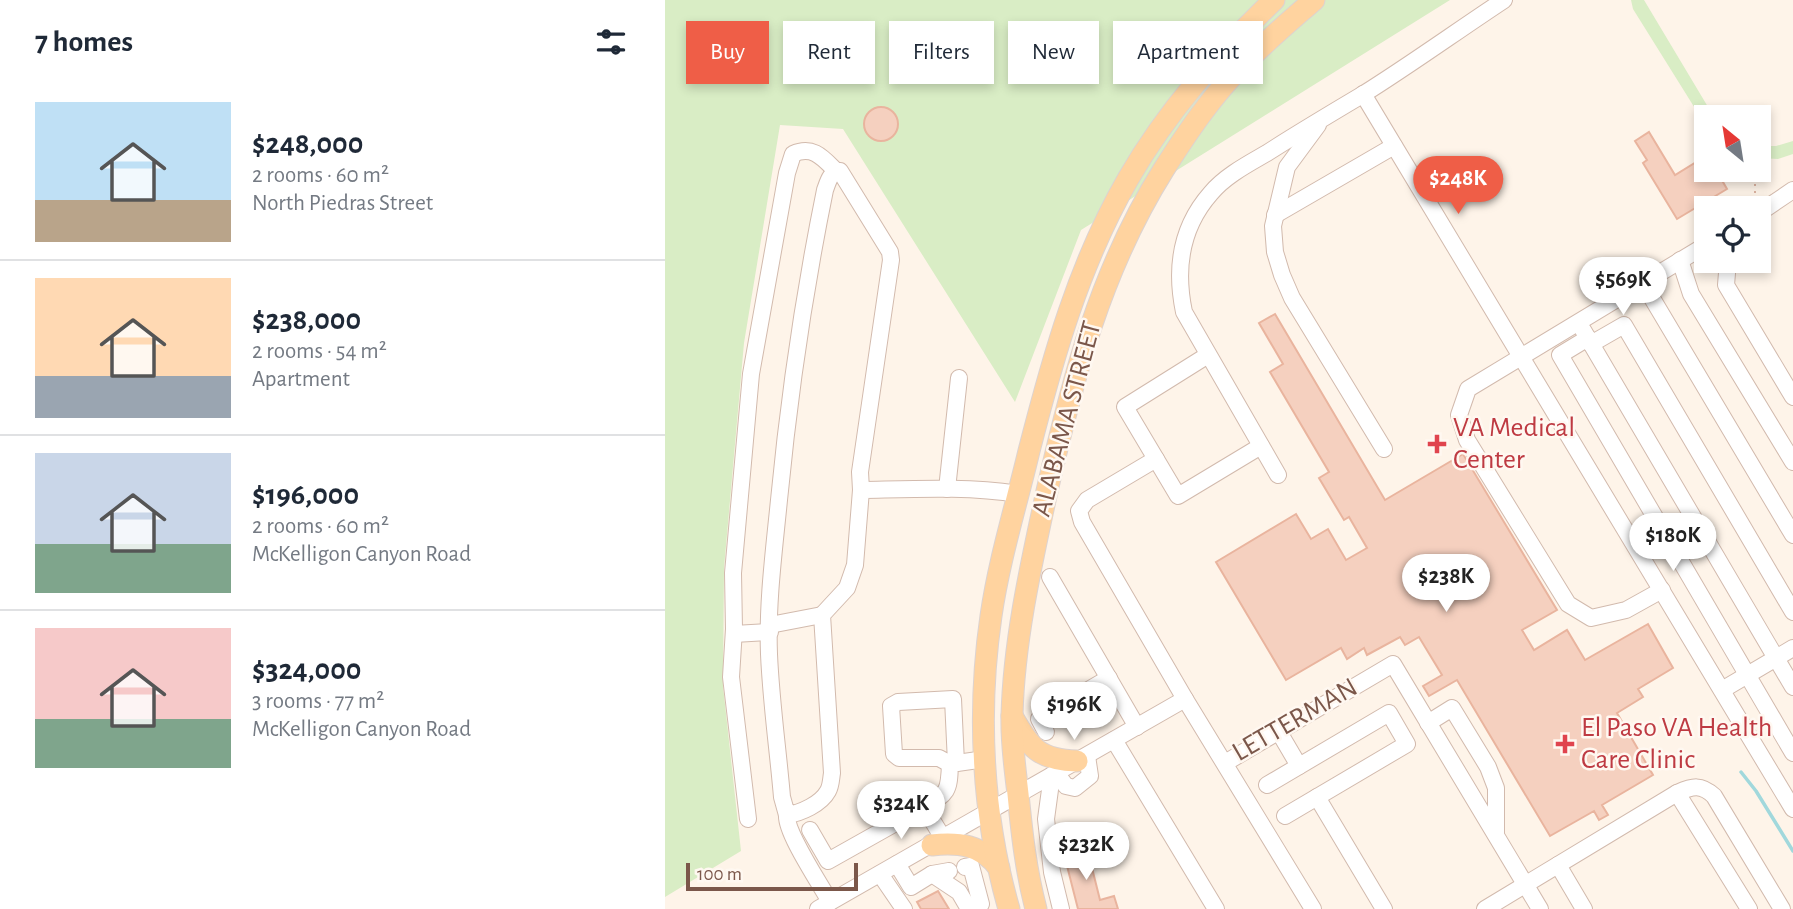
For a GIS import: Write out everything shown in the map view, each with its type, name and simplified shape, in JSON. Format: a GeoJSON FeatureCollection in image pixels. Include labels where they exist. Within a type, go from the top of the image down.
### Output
{"type":"FeatureCollection","features":[{"type":"Feature","properties":{"kind":"main road","name":"ALABAMA STREET"},"geometry":{"type":"LineString","coordinates":[[1008,904],[999,868],[985,760],[984,702],[988,640],[1001,566],[1056,347],[1073,297],[1102,228],[1137,163],[1173,111],[1227,45],[1274,0]]}},
{"type":"Feature","properties":{"kind":"main road"},"geometry":{"type":"LineString","coordinates":[[1268,41],[1270,27],[1282,13],[1287,0]]}},
{"type":"Feature","properties":{"kind":"main road","name":"ALABAMA STREET"},"geometry":{"type":"LineString","coordinates":[[1036,909],[1024,862],[1012,757],[1012,716],[1021,626],[1037,538],[1071,392],[1105,282],[1134,221],[1164,169],[1212,101],[1241,66],[1314,0]]}},
{"type":"Feature","properties":{"kind":"main road"},"geometry":{"type":"LineString","coordinates":[[1012,716],[1023,736],[1041,754],[1052,759],[1082,759]]}},
{"type":"Feature","properties":{"kind":"main road"},"geometry":{"type":"LineString","coordinates":[[937,841],[974,847],[985,853],[999,868]]}},
{"type":"Feature","properties":{"kind":"street"},"geometry":{"type":"LineString","coordinates":[[1278,475],[1184,312],[1179,287],[1179,263],[1195,215],[1212,191],[1238,171],[1363,94],[1504,0]]}},
{"type":"Feature","properties":{"kind":"street"},"geometry":{"type":"LineString","coordinates":[[1363,94],[1793,809]]}},
{"type":"Feature","properties":{"kind":"street"},"geometry":{"type":"LineString","coordinates":[[1323,118],[1287,167],[1273,226],[1275,252],[1287,286],[1384,449]]}},
{"type":"Feature","properties":{"kind":"street"},"geometry":{"type":"LineString","coordinates":[[1275,215],[1394,146]]}},
{"type":"Feature","properties":{"kind":"street"},"geometry":{"type":"LineString","coordinates":[[734,634],[822,615],[847,588],[855,565],[860,472],[891,260],[890,252],[846,178],[819,153],[809,150],[793,154],[786,173],[751,374],[733,573],[734,634],[731,677],[748,818]]}},
{"type":"Feature","properties":{"kind":"street"},"geometry":{"type":"LineString","coordinates":[[836,171],[830,176],[825,190],[802,307],[788,406],[774,546],[769,654],[782,797],[787,822],[810,867],[824,905],[1185,699]]}},
{"type":"Feature","properties":{"kind":"street"},"geometry":{"type":"LineString","coordinates":[[1771,206],[1793,190]]}},
{"type":"Feature","properties":{"kind":"street"},"geometry":{"type":"LineString","coordinates":[[1662,590],[1626,610],[1591,618],[1567,604],[1467,440],[1459,415],[1468,389],[1694,252]]}},
{"type":"Feature","properties":{"kind":"street"},"geometry":{"type":"LineString","coordinates":[[1680,260],[1691,294],[1793,462]]}},
{"type":"Feature","properties":{"kind":"street"},"geometry":{"type":"LineString","coordinates":[[1727,273],[1726,285],[1793,397]]}},
{"type":"Feature","properties":{"kind":"street"},"geometry":{"type":"LineString","coordinates":[[1643,284],[1793,535]]}},
{"type":"Feature","properties":{"kind":"street"},"geometry":{"type":"LineString","coordinates":[[1579,322],[1793,687]]}},
{"type":"Feature","properties":{"kind":"street"},"geometry":{"type":"LineString","coordinates":[[1793,611],[1623,326],[1560,355],[1793,753]]}},
{"type":"Feature","properties":{"kind":"street"},"geometry":{"type":"LineString","coordinates":[[1208,355],[1125,407],[1178,496],[1261,446]]}},
{"type":"Feature","properties":{"kind":"street"},"geometry":{"type":"LineString","coordinates":[[947,489],[959,378]]}},
{"type":"Feature","properties":{"kind":"street","name":"LETTERMAN"},"geometry":{"type":"LineString","coordinates":[[1156,459],[1087,500],[1079,511],[1082,522],[1225,763],[1393,664],[1428,723]]}},
{"type":"Feature","properties":{"kind":"street"},"geometry":{"type":"LineString","coordinates":[[861,490],[947,489],[1019,494]]}},
{"type":"Feature","properties":{"kind":"street"},"geometry":{"type":"LineString","coordinates":[[1050,577],[1137,726]]}},
{"type":"Feature","properties":{"kind":"street"},"geometry":{"type":"LineString","coordinates":[[787,815],[797,814],[821,800],[829,790],[832,773],[822,615]]}},
{"type":"Feature","properties":{"kind":"street"},"geometry":{"type":"LineString","coordinates":[[1722,690],[1793,648]]}},
{"type":"Feature","properties":{"kind":"street"},"geometry":{"type":"LineString","coordinates":[[1046,732],[1039,719],[1109,678]]}},
{"type":"Feature","properties":{"kind":"street"},"geometry":{"type":"LineString","coordinates":[[810,867],[828,861],[924,807],[944,795],[949,788],[953,764],[953,699],[898,702],[891,706],[894,754],[899,758],[939,758],[953,764],[985,760]]}},
{"type":"Feature","properties":{"kind":"street"},"geometry":{"type":"LineString","coordinates":[[1496,835],[1496,788],[1488,767],[1452,708],[1428,723],[1540,909]]}},
{"type":"Feature","properties":{"kind":"street"},"geometry":{"type":"LineString","coordinates":[[1267,785],[1389,713],[1407,744],[1285,816]]}},
{"type":"Feature","properties":{"kind":"street"},"geometry":{"type":"LineString","coordinates":[[1279,732],[1299,766]]}},
{"type":"Feature","properties":{"kind":"street"},"geometry":{"type":"LineString","coordinates":[[1114,740],[1216,909]]}},
{"type":"Feature","properties":{"kind":"street"},"geometry":{"type":"LineString","coordinates":[[1225,763],[1313,909]]}},
{"type":"Feature","properties":{"kind":"street"},"geometry":{"type":"LineString","coordinates":[[1054,774],[1045,819],[1052,872],[1061,909]]}},
{"type":"Feature","properties":{"kind":"street"},"geometry":{"type":"LineString","coordinates":[[1489,901],[1525,885],[1677,793],[1699,786],[1714,796],[1782,909]]}},
{"type":"Feature","properties":{"kind":"street"},"geometry":{"type":"LineString","coordinates":[[1677,793],[1749,909]]}},
{"type":"Feature","properties":{"kind":"street"},"geometry":{"type":"LineString","coordinates":[[1317,797],[1384,909]]}},
{"type":"Feature","properties":{"kind":"street"},"geometry":{"type":"LineString","coordinates":[[924,807],[937,841]]}},
{"type":"Feature","properties":{"kind":"street"},"geometry":{"type":"LineString","coordinates":[[810,831],[828,861]]}},
{"type":"Feature","properties":{"kind":"street"},"geometry":{"type":"LineString","coordinates":[[897,864],[911,887]]}},
{"type":"Feature","properties":{"kind":"street"},"geometry":{"type":"LineString","coordinates":[[1558,865],[1584,909]]}},
{"type":"Feature","properties":{"kind":"street"},"geometry":{"type":"LineString","coordinates":[[880,874],[899,903],[911,887],[932,874],[971,866],[974,907]]}},
{"type":"Feature","properties":{"kind":"street"},"geometry":{"type":"LineString","coordinates":[[932,874],[959,892],[974,907]]}},
{"type":"Feature","properties":{"kind":"street"},"geometry":{"type":"LineString","coordinates":[[974,907],[1008,904]]}},
{"type":"Feature","properties":{"kind":"green space"},"geometry":{"type":"Polygon","coordinates":[[[665,0],[1450,0],[1081,230],[1015,402],[843,129],[780,125],[744,343],[724,568],[723,686],[741,851],[665,897],[665,0]]]}},
{"type":"Feature","properties":{"kind":"green space"},"geometry":{"type":"Polygon","coordinates":[[[1631,0],[1644,0],[1707,105],[1694,107],[1633,9],[1631,0]]]}},
{"type":"Feature","properties":{"kind":"green space"},"geometry":{"type":"Polygon","coordinates":[[[1793,141],[1793,154],[1771,159],[1771,146],[1793,141]]]}},
{"type":"Feature","properties":{"kind":"building"},"geometry":{"type":"Polygon","coordinates":[[[881,107],[893,112],[898,124],[893,136],[881,141],[869,136],[864,124],[869,112],[881,107]]]}},
{"type":"Feature","properties":{"kind":"building"},"geometry":{"type":"Polygon","coordinates":[[[1649,132],[1675,175],[1694,163],[1694,182],[1723,182],[1727,189],[1715,196],[1694,196],[1694,209],[1677,219],[1643,163],[1647,160],[1635,141],[1649,132]]]}},
{"type":"Feature","properties":{"kind":"building"},"geometry":{"type":"Polygon","coordinates":[[[1275,314],[1385,500],[1463,454],[1557,610],[1522,630],[1534,650],[1567,630],[1585,660],[1648,624],[1673,668],[1638,689],[1643,697],[1617,713],[1653,775],[1602,805],[1608,815],[1599,820],[1594,811],[1550,836],[1457,680],[1429,696],[1423,686],[1442,675],[1419,637],[1405,645],[1400,637],[1367,655],[1364,648],[1347,659],[1341,648],[1286,680],[1216,562],[1296,514],[1311,539],[1328,529],[1346,560],[1367,548],[1349,517],[1344,520],[1319,478],[1329,472],[1270,372],[1283,364],[1259,323],[1275,314]]]}},
{"type":"Feature","properties":{"kind":"building"},"geometry":{"type":"Polygon","coordinates":[[[1087,848],[1100,900],[1114,896],[1118,909],[1078,909],[1064,854],[1087,848]]]}},
{"type":"Feature","properties":{"kind":"building"},"geometry":{"type":"Polygon","coordinates":[[[938,891],[949,909],[921,909],[917,902],[938,891]]]}},
{"type":"Feature","properties":{"kind":"waterway"},"geometry":{"type":"LineString","coordinates":[[1741,772],[1793,851]]}},
{"type":"Feature","properties":{"kind":"place","name":"VA Medical Center"},"geometry":{"type":"Point","coordinates":[1437,444]}},
{"type":"Feature","properties":{"kind":"place","name":"El Paso VA Health Care Clinic"},"geometry":{"type":"Point","coordinates":[1565,744]}}]}
